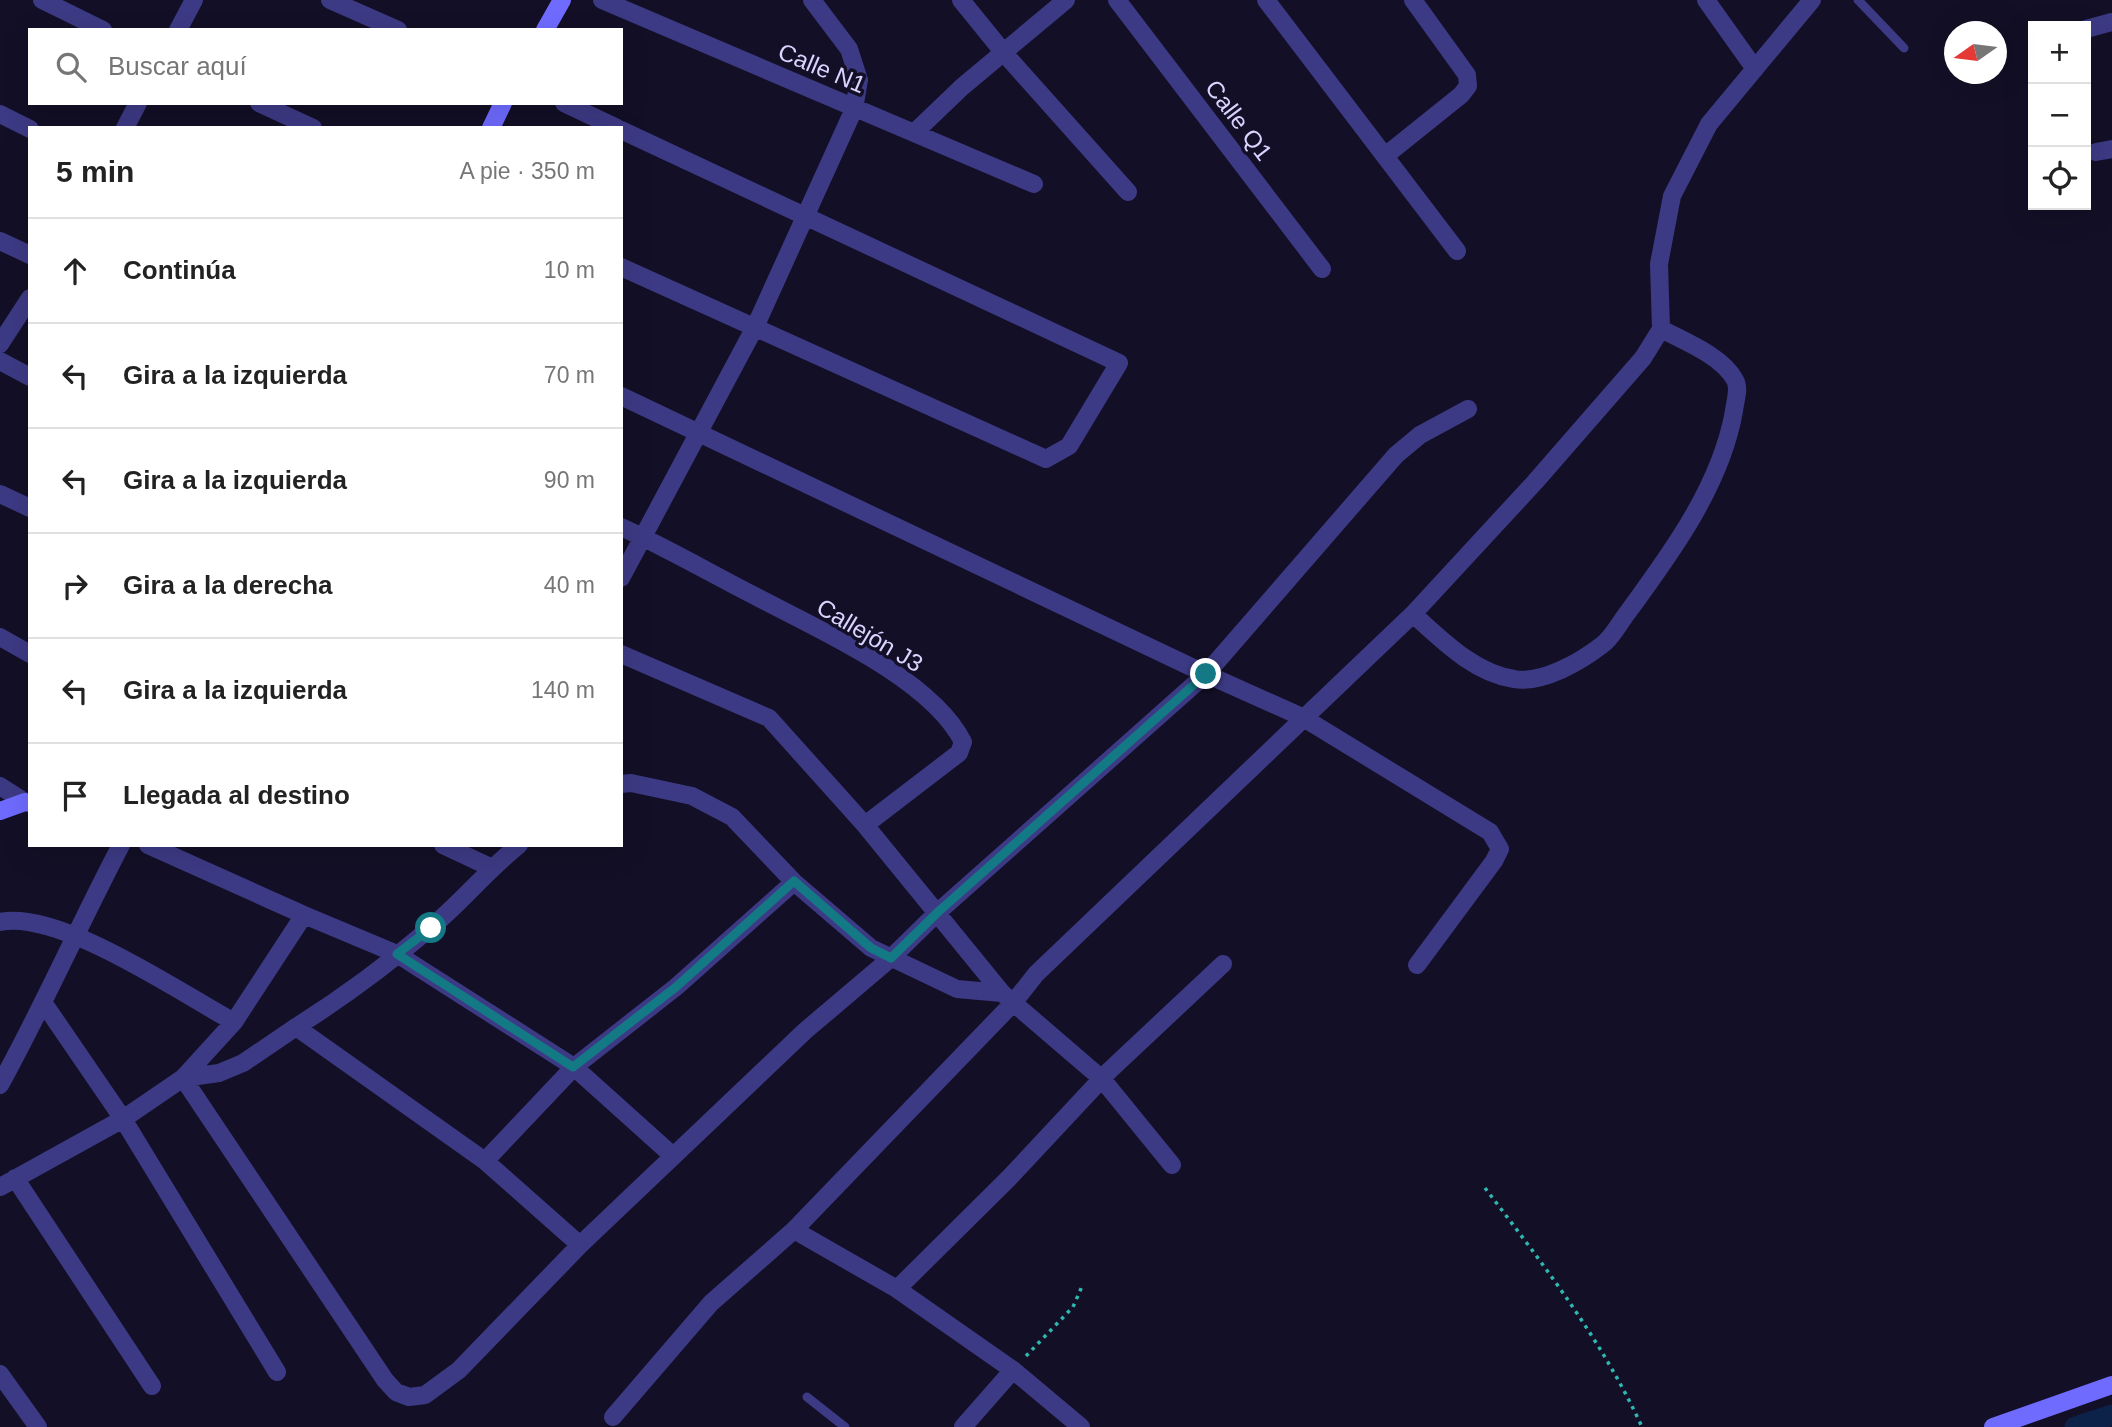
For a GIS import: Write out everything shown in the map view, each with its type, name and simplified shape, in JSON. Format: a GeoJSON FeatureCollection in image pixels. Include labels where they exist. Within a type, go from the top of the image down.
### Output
{"type":"FeatureCollection","features":[{"type":"Feature","properties":{"kind":"street"},"geometry":{"type":"LineString","coordinates":[[42,0],[99,28]]}},
{"type":"Feature","properties":{"kind":"street"},"geometry":{"type":"LineString","coordinates":[[179,28],[194,0]]}},
{"type":"Feature","properties":{"kind":"street"},"geometry":{"type":"LineString","coordinates":[[330,0],[393,28]]}},
{"type":"Feature","properties":{"kind":"street"},"geometry":{"type":"LineString","coordinates":[[546,28],[562,0]]}},
{"type":"Feature","properties":{"kind":"street","name":"Calle N1"},"geometry":{"type":"LineString","coordinates":[[602,0],[1034,184]]}},
{"type":"Feature","properties":{"kind":"street"},"geometry":{"type":"LineString","coordinates":[[623,574],[755,327],[853,108],[859,80],[849,49],[812,0]]}},
{"type":"Feature","properties":{"kind":"street"},"geometry":{"type":"LineString","coordinates":[[961,0],[1004,53],[1128,192]]}},
{"type":"Feature","properties":{"kind":"street"},"geometry":{"type":"LineString","coordinates":[[914,133],[962,87],[1066,0]]}},
{"type":"Feature","properties":{"kind":"street","name":"Calle Q1"},"geometry":{"type":"LineString","coordinates":[[1117,0],[1322,269]]}},
{"type":"Feature","properties":{"kind":"street"},"geometry":{"type":"LineString","coordinates":[[1266,0],[1457,251]]}},
{"type":"Feature","properties":{"kind":"street"},"geometry":{"type":"LineString","coordinates":[[1385,156],[1461,95],[1468,86],[1467,75],[1413,0]]}},
{"type":"Feature","properties":{"kind":"street"},"geometry":{"type":"LineString","coordinates":[[1706,0],[1755,69]]}},
{"type":"Feature","properties":{"kind":"street"},"geometry":{"type":"LineString","coordinates":[[613,1417],[711,1303],[794,1230],[1008,998],[1413,614],[1643,358],[1661,329],[1659,264],[1672,196],[1709,124],[1812,0]]}},
{"type":"Feature","properties":{"kind":"street"},"geometry":{"type":"LineString","coordinates":[[2091,28],[2112,22]]}},
{"type":"Feature","properties":{"kind":"street"},"geometry":{"type":"LineString","coordinates":[[126,126],[137,105]]}},
{"type":"Feature","properties":{"kind":"street"},"geometry":{"type":"LineString","coordinates":[[264,105],[309,126]]}},
{"type":"Feature","properties":{"kind":"street"},"geometry":{"type":"LineString","coordinates":[[492,126],[502,105]]}},
{"type":"Feature","properties":{"kind":"street"},"geometry":{"type":"LineString","coordinates":[[568,105],[613,126]]}},
{"type":"Feature","properties":{"kind":"street"},"geometry":{"type":"LineString","coordinates":[[0,114],[28,128]]}},
{"type":"Feature","properties":{"kind":"street"},"geometry":{"type":"LineString","coordinates":[[623,131],[1119,363],[1069,446],[1046,459],[623,268]]}},
{"type":"Feature","properties":{"kind":"street"},"geometry":{"type":"LineString","coordinates":[[0,241],[28,254]]}},
{"type":"Feature","properties":{"kind":"street"},"geometry":{"type":"LineString","coordinates":[[0,344],[28,301]]}},
{"type":"Feature","properties":{"kind":"street"},"geometry":{"type":"LineString","coordinates":[[1413,614],[1463,657],[1515,680],[1538,679],[1604,644],[1653,578],[1707,489],[1728,441],[1738,389],[1735,380],[1715,360],[1661,329]]}},
{"type":"Feature","properties":{"kind":"street"},"geometry":{"type":"LineString","coordinates":[[0,361],[28,376]]}},
{"type":"Feature","properties":{"kind":"street"},"geometry":{"type":"LineString","coordinates":[[623,397],[1302,717],[1490,832],[1500,849],[1494,861],[1417,965]]}},
{"type":"Feature","properties":{"kind":"street"},"geometry":{"type":"LineString","coordinates":[[183,1078],[385,1380],[396,1392],[409,1397],[425,1395],[459,1370],[580,1245],[805,1031],[891,958],[938,912],[1206,674],[1396,455],[1420,435],[1468,409]]}},
{"type":"Feature","properties":{"kind":"street"},"geometry":{"type":"LineString","coordinates":[[0,494],[28,507]]}},
{"type":"Feature","properties":{"kind":"street","name":"Callejón J3"},"geometry":{"type":"LineString","coordinates":[[623,528],[874,660],[926,699],[957,730],[963,742],[959,753],[864,825]]}},
{"type":"Feature","properties":{"kind":"street"},"geometry":{"type":"LineString","coordinates":[[0,637],[28,652]]}},
{"type":"Feature","properties":{"kind":"street"},"geometry":{"type":"LineString","coordinates":[[623,655],[769,718],[864,825],[1008,998],[1102,1079],[1172,1166]]}},
{"type":"Feature","properties":{"kind":"street"},"geometry":{"type":"LineString","coordinates":[[623,784],[631,783],[692,796],[732,817],[794,881],[871,948],[957,989],[1008,998]]}},
{"type":"Feature","properties":{"kind":"street"},"geometry":{"type":"LineString","coordinates":[[0,786],[27,802]]}},
{"type":"Feature","properties":{"kind":"street"},"geometry":{"type":"LineString","coordinates":[[0,811],[27,802]]}},
{"type":"Feature","properties":{"kind":"street"},"geometry":{"type":"LineString","coordinates":[[0,1085],[45,1005],[75,934],[120,847]]}},
{"type":"Feature","properties":{"kind":"street"},"geometry":{"type":"LineString","coordinates":[[152,847],[397,954],[573,1067],[673,1156]]}},
{"type":"Feature","properties":{"kind":"street"},"geometry":{"type":"LineString","coordinates":[[447,847],[490,867]]}},
{"type":"Feature","properties":{"kind":"street"},"geometry":{"type":"LineString","coordinates":[[183,1078],[219,1073],[243,1063],[335,1003],[431,928],[490,867],[516,847]]}},
{"type":"Feature","properties":{"kind":"street"},"geometry":{"type":"LineString","coordinates":[[485,1161],[573,1067],[676,987],[794,881]]}},
{"type":"Feature","properties":{"kind":"street"},"geometry":{"type":"LineString","coordinates":[[152,1386],[7,1183],[123,1119],[183,1078],[234,1022],[304,915]]}},
{"type":"Feature","properties":{"kind":"street"},"geometry":{"type":"LineString","coordinates":[[0,922],[15,919],[75,934],[234,1022]]}},
{"type":"Feature","properties":{"kind":"street"},"geometry":{"type":"LineString","coordinates":[[897,1289],[1009,1178],[1102,1079],[1223,964]]}},
{"type":"Feature","properties":{"kind":"street"},"geometry":{"type":"LineString","coordinates":[[45,1005],[123,1119],[277,1372]]}},
{"type":"Feature","properties":{"kind":"street"},"geometry":{"type":"LineString","coordinates":[[296,1027],[485,1161],[580,1245]]}},
{"type":"Feature","properties":{"kind":"street"},"geometry":{"type":"LineString","coordinates":[[794,1230],[897,1289],[1013,1370],[1081,1427]]}},
{"type":"Feature","properties":{"kind":"street"},"geometry":{"type":"LineString","coordinates":[[963,1427],[1013,1370]]}},
{"type":"Feature","properties":{"kind":"street"},"geometry":{"type":"LineString","coordinates":[[0,1374],[38,1427]]}},
{"type":"Feature","properties":{"kind":"street"},"geometry":{"type":"LineString","coordinates":[[1993,1427],[2112,1385]]}},
{"type":"Feature","properties":{"kind":"lane"},"geometry":{"type":"LineString","coordinates":[[1858,0],[1904,48]]}},
{"type":"Feature","properties":{"kind":"lane"},"geometry":{"type":"LineString","coordinates":[[807,1397],[845,1427]]}},
{"type":"Feature","properties":{"kind":"path"},"geometry":{"type":"LineString","coordinates":[[1485,1188],[1561,1288],[1620,1379],[1642,1427]]}},
{"type":"Feature","properties":{"kind":"path"},"geometry":{"type":"LineString","coordinates":[[1013,1370],[1073,1307],[1083,1284]]}},
{"type":"Feature","properties":{"kind":"waterway"},"geometry":{"type":"LineString","coordinates":[[2075,1427],[2112,1415]]}},
{"type":"Feature","properties":{"kind":"route"},"geometry":{"type":"LineString","coordinates":[[431,928],[397,954],[573,1067],[676,987],[794,881],[871,948],[891,958],[938,912],[1206,674]]}}]}
